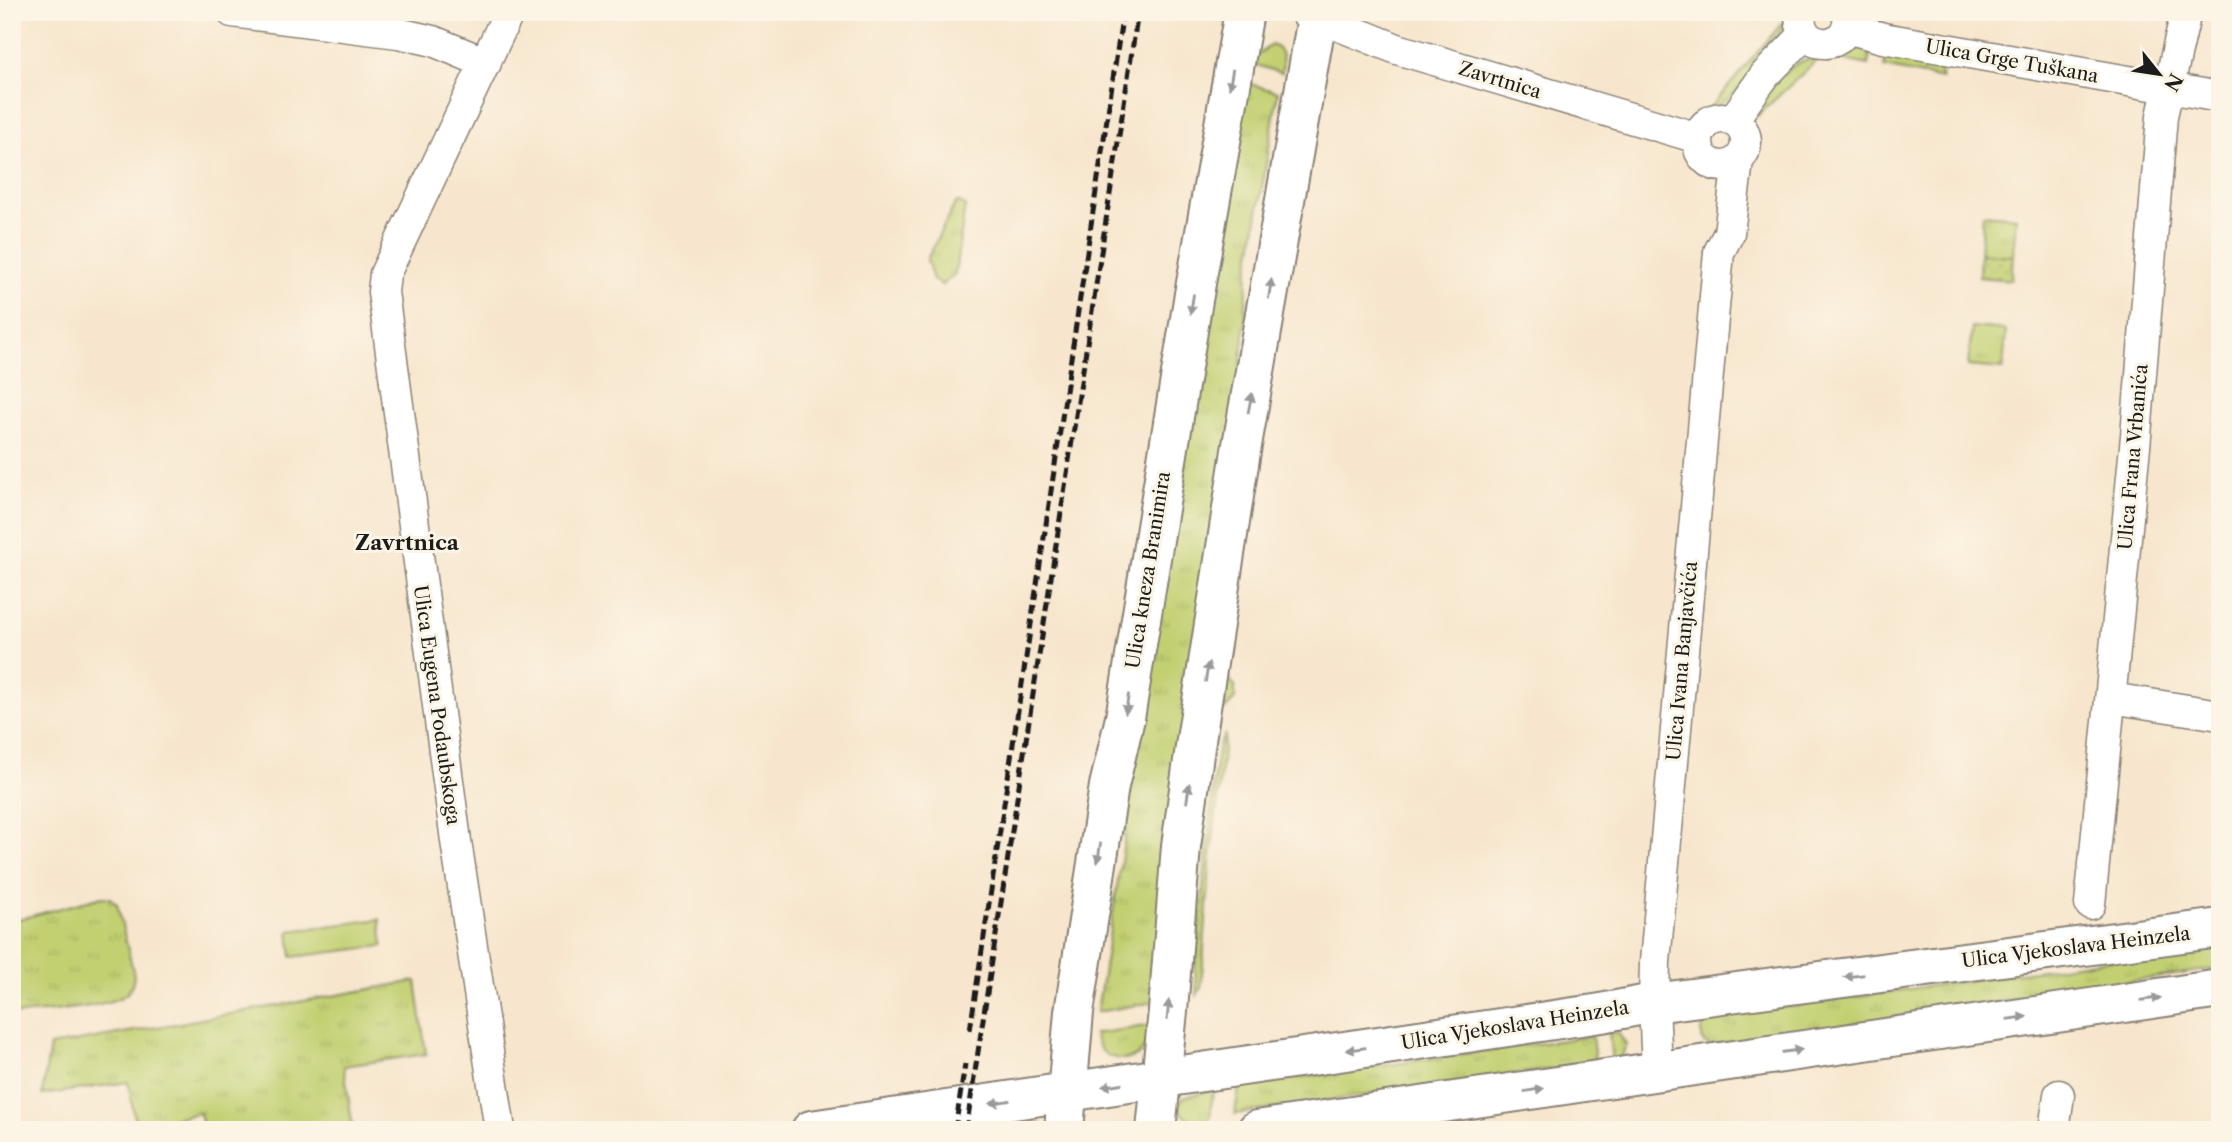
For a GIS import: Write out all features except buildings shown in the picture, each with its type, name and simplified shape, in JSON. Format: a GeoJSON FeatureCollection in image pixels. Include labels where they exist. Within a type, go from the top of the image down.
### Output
{"type":"FeatureCollection","features":[{"type":"Feature","properties":{"kind":"main road","name":"Ulica kneza Branimira"},"geometry":{"type":"LineString","coordinates":[[1064,1130],[1072,1027],[1110,786],[1125,718],[1191,312],[1244,12]]}},
{"type":"Feature","properties":{"kind":"main road"},"geometry":{"type":"LineString","coordinates":[[1156,1130],[1181,846],[1241,450],[1313,14]]}},
{"type":"Feature","properties":{"kind":"main road","name":"Ulica Vjekoslava Heinzela"},"geometry":{"type":"LineString","coordinates":[[811,1130],[1654,1003],[2220,928]]}},
{"type":"Feature","properties":{"kind":"main road"},"geometry":{"type":"LineString","coordinates":[[1257,1130],[1379,1122],[1657,1070],[2220,989]]}},
{"type":"Feature","properties":{"kind":"street"},"geometry":{"type":"LineString","coordinates":[[232,12],[398,33],[433,41],[486,63]]}},
{"type":"Feature","properties":{"kind":"street","name":"Ulica Eugena Podaubskoga"},"geometry":{"type":"LineString","coordinates":[[500,1130],[456,841],[383,292],[386,274],[509,12]]}},
{"type":"Feature","properties":{"kind":"street","name":"Ulica Frana Vrbanića"},"geometry":{"type":"LineString","coordinates":[[2090,904],[2136,436],[2152,211],[2162,116],[2186,12]]}},
{"type":"Feature","properties":{"kind":"street","name":"Zavrtnica"},"geometry":{"type":"LineString","coordinates":[[1313,14],[1397,49],[1715,154]]}},
{"type":"Feature","properties":{"kind":"street"},"geometry":{"type":"LineString","coordinates":[[1733,120],[1803,23],[1812,40],[1826,43],[1840,37],[1847,20]]}},
{"type":"Feature","properties":{"kind":"street","name":"Ulica Grge Tuškana"},"geometry":{"type":"LineString","coordinates":[[1847,20],[1883,38],[2220,97]]}},
{"type":"Feature","properties":{"kind":"street"},"geometry":{"type":"LineString","coordinates":[[1725,117],[1733,120],[1740,125],[1746,139],[1746,147],[1715,154],[1702,126],[1712,119],[1725,117]]}},
{"type":"Feature","properties":{"kind":"street","name":"Ulica Ivana Banjavčića"},"geometry":{"type":"LineString","coordinates":[[1657,1070],[1655,962],[1719,252],[1713,231],[1715,154]]}},
{"type":"Feature","properties":{"kind":"street"},"geometry":{"type":"LineString","coordinates":[[2111,698],[2220,715]]}},
{"type":"Feature","properties":{"kind":"street"},"geometry":{"type":"LineString","coordinates":[[2054,1130],[2059,1095]]}},
{"type":"Feature","properties":{"kind":"green space"},"geometry":{"type":"Polygon","coordinates":[[[1788,16],[1776,40],[1755,70],[1731,95],[1710,108],[1788,16]]]}},
{"type":"Feature","properties":{"kind":"green space"},"geometry":{"type":"Polygon","coordinates":[[[1271,45],[1281,52],[1282,73],[1252,64],[1256,56],[1271,45]]]}},
{"type":"Feature","properties":{"kind":"green space"},"geometry":{"type":"Polygon","coordinates":[[[1861,47],[1871,49],[1868,65],[1834,58],[1861,47]]]}},
{"type":"Feature","properties":{"kind":"green space"},"geometry":{"type":"Polygon","coordinates":[[[1887,52],[1937,61],[1942,79],[1884,67],[1887,52]]]}},
{"type":"Feature","properties":{"kind":"green space"},"geometry":{"type":"Polygon","coordinates":[[[1807,59],[1817,60],[1755,118],[1762,100],[1782,75],[1807,59]]]}},
{"type":"Feature","properties":{"kind":"green space"},"geometry":{"type":"Polygon","coordinates":[[[1243,82],[1278,92],[1248,273],[1244,338],[1155,1002],[1097,1012],[1126,830],[1131,763],[1243,82]]]}},
{"type":"Feature","properties":{"kind":"green space"},"geometry":{"type":"Polygon","coordinates":[[[958,202],[965,206],[955,274],[942,285],[933,280],[927,259],[958,202]]]}},
{"type":"Feature","properties":{"kind":"green space"},"geometry":{"type":"Polygon","coordinates":[[[1983,214],[2016,217],[2013,256],[1980,254],[1983,214]]]}},
{"type":"Feature","properties":{"kind":"green space"},"geometry":{"type":"Polygon","coordinates":[[[1980,254],[2013,256],[2011,280],[1979,277],[1980,254]]]}},
{"type":"Feature","properties":{"kind":"green space"},"geometry":{"type":"Polygon","coordinates":[[[1972,327],[2006,330],[2003,369],[1968,366],[1972,327]]]}},
{"type":"Feature","properties":{"kind":"green space"},"geometry":{"type":"Polygon","coordinates":[[[1226,676],[1235,686],[1235,699],[1225,709],[1219,710],[1221,680],[1226,676]]]}},
{"type":"Feature","properties":{"kind":"green space"},"geometry":{"type":"Polygon","coordinates":[[[1225,734],[1210,865],[1201,988],[1197,995],[1195,970],[1214,778],[1219,744],[1225,734]]]}},
{"type":"Feature","properties":{"kind":"green space"},"geometry":{"type":"Polygon","coordinates":[[[102,897],[110,898],[117,904],[134,975],[128,992],[105,1003],[12,1015],[12,921],[102,897]]]}},
{"type":"Feature","properties":{"kind":"green space"},"geometry":{"type":"Polygon","coordinates":[[[380,919],[383,946],[292,957],[289,931],[380,919]]]}},
{"type":"Feature","properties":{"kind":"green space"},"geometry":{"type":"Polygon","coordinates":[[[2220,944],[2220,968],[1709,1046],[1703,1042],[1701,1031],[1705,1019],[1709,1018],[2220,944]]]}},
{"type":"Feature","properties":{"kind":"green space"},"geometry":{"type":"Polygon","coordinates":[[[416,981],[426,1054],[344,1066],[353,1130],[204,1130],[200,1113],[136,1126],[128,1082],[42,1095],[50,1046],[416,981]]]}},
{"type":"Feature","properties":{"kind":"green space"},"geometry":{"type":"Polygon","coordinates":[[[1152,1025],[1143,1049],[1132,1058],[1126,1059],[1115,1058],[1101,1050],[1094,1034],[1152,1025]]]}},
{"type":"Feature","properties":{"kind":"green space"},"geometry":{"type":"Polygon","coordinates":[[[1609,1032],[1618,1033],[1626,1044],[1622,1056],[1612,1063],[1609,1032]]]}},
{"type":"Feature","properties":{"kind":"green space"},"geometry":{"type":"Polygon","coordinates":[[[1592,1036],[1595,1063],[1235,1114],[1239,1086],[1592,1036]]]}},
{"type":"Feature","properties":{"kind":"green space"},"geometry":{"type":"Polygon","coordinates":[[[1213,1090],[1210,1119],[1194,1120],[1180,1112],[1179,1105],[1183,1097],[1213,1090]]]}},
{"type":"Feature","properties":{"kind":"green space"},"geometry":{"type":"Polygon","coordinates":[[[1021,1118],[1039,1122],[1046,1130],[1010,1130],[1011,1120],[1021,1118]]]}},
{"type":"Feature","properties":{"kind":"railway"},"geometry":{"type":"LineString","coordinates":[[970,1030],[1123,12]]}},
{"type":"Feature","properties":{"kind":"railway"},"geometry":{"type":"LineString","coordinates":[[966,1130],[1138,12]]}},
{"type":"Feature","properties":{"kind":"railway"},"geometry":{"type":"LineString","coordinates":[[955,1130],[965,1064]]}},
{"type":"Feature","properties":{"kind":"district","name":"Zavrtnica"},"geometry":{"type":"Point","coordinates":[407,542]}}]}
